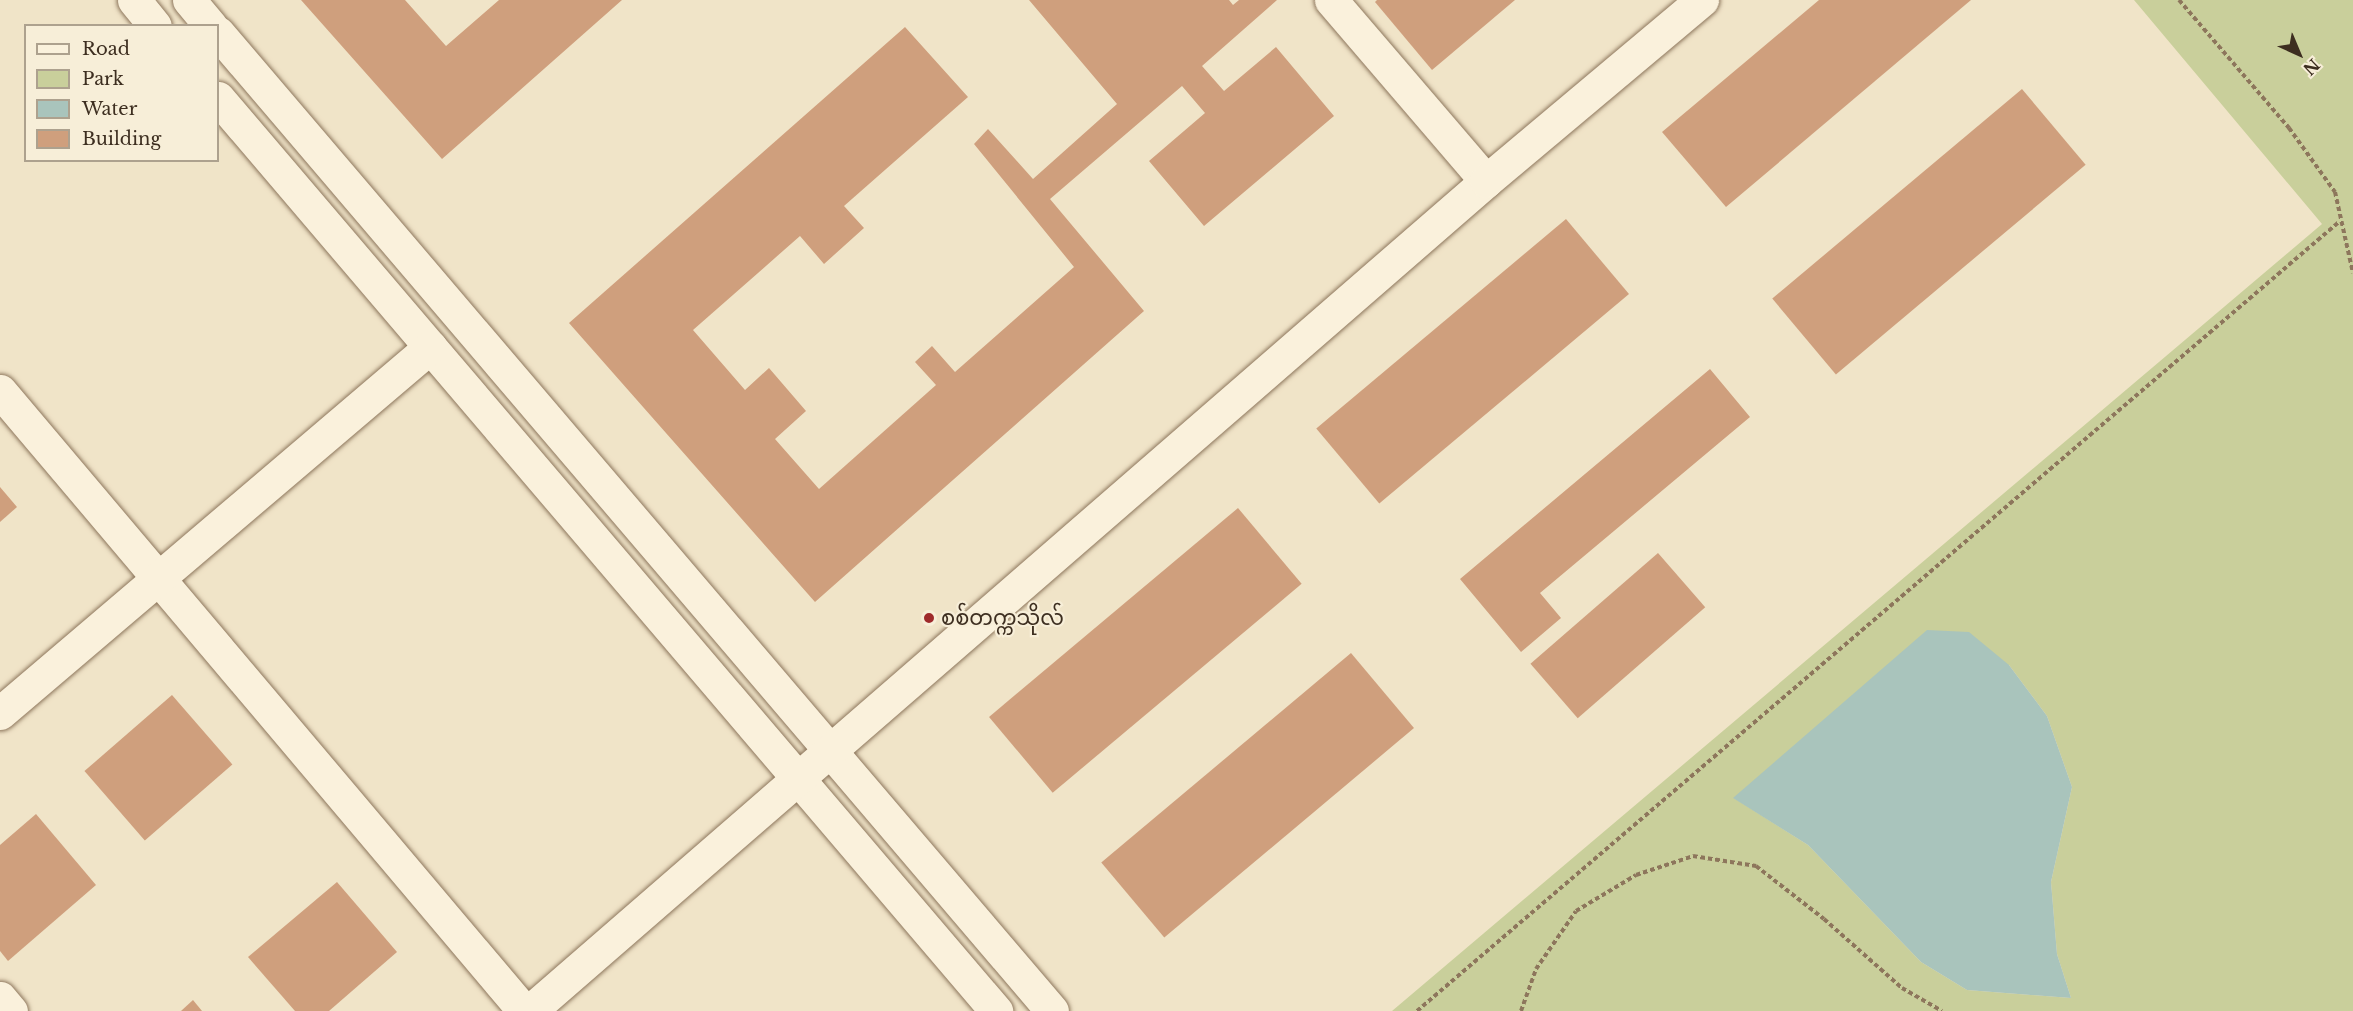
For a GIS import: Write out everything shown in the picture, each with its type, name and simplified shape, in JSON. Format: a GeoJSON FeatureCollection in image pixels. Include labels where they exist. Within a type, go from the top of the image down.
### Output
{"type":"FeatureCollection","features":[{"type":"Feature","properties":{"kind":"street"},"geometry":{"type":"LineString","coordinates":[[134,0],[153,24]]}},
{"type":"Feature","properties":{"kind":"street"},"geometry":{"type":"LineString","coordinates":[[189,0],[209,24]]}},
{"type":"Feature","properties":{"kind":"street"},"geometry":{"type":"LineString","coordinates":[[1331,0],[1486,181]]}},
{"type":"Feature","properties":{"kind":"street"},"geometry":{"type":"LineString","coordinates":[[530,1011],[1486,181],[1702,0]]}},
{"type":"Feature","properties":{"kind":"street"},"geometry":{"type":"LineString","coordinates":[[219,34],[1052,1011]]}},
{"type":"Feature","properties":{"kind":"street"},"geometry":{"type":"LineString","coordinates":[[219,99],[996,1011]]}},
{"type":"Feature","properties":{"kind":"street"},"geometry":{"type":"LineString","coordinates":[[0,713],[430,348]]}},
{"type":"Feature","properties":{"kind":"street"},"geometry":{"type":"LineString","coordinates":[[0,391],[524,1011]]}},
{"type":"Feature","properties":{"kind":"street"},"geometry":{"type":"LineString","coordinates":[[0,998],[11,1011]]}},
{"type":"Feature","properties":{"kind":"path"},"geometry":{"type":"LineString","coordinates":[[2179,0],[2289,128],[2335,192],[2353,273]]}},
{"type":"Feature","properties":{"kind":"path"},"geometry":{"type":"LineString","coordinates":[[1417,1011],[2340,221]]}},
{"type":"Feature","properties":{"kind":"path"},"geometry":{"type":"LineString","coordinates":[[1521,1011],[1536,969],[1576,911],[1636,875],[1693,856],[1756,866],[1824,919],[1902,988],[1942,1011]]}},
{"type":"Feature","properties":{"kind":"green space"},"geometry":{"type":"Polygon","coordinates":[[[2134,0],[2353,0],[2353,1011],[1392,1011],[2322,224],[2134,0]],[[2009,665],[1734,798],[1808,845],[1921,962],[1967,990],[2071,998],[2057,954],[2051,882],[2072,787],[2047,716],[2009,665]]]}},
{"type":"Feature","properties":{"kind":"water"},"geometry":{"type":"Polygon","coordinates":[[[1927,630],[1969,632],[2009,665],[2047,716],[2072,787],[2051,882],[2057,954],[2071,998],[1967,990],[1921,962],[1808,845],[1733,798],[1927,630]]]}},
{"type":"Feature","properties":{"kind":"building"},"geometry":{"type":"Polygon","coordinates":[[[301,0],[405,0],[446,46],[499,0],[622,0],[442,159],[301,0]]]}},
{"type":"Feature","properties":{"kind":"building"},"geometry":{"type":"Polygon","coordinates":[[[1029,0],[1229,0],[1233,5],[1239,0],[1277,0],[1202,66],[1224,91],[1276,47],[1334,116],[1204,226],[1149,161],[1205,113],[1182,86],[1050,199],[1144,311],[815,602],[569,323],[905,27],[968,97],[844,206],[864,228],[824,264],[800,236],[693,330],[745,390],[769,368],[806,411],[775,439],[819,489],[936,385],[915,362],[932,346],[955,372],[1074,267],[974,144],[988,129],[1033,179],[1117,104],[1029,0]]]}},
{"type":"Feature","properties":{"kind":"building"},"geometry":{"type":"Polygon","coordinates":[[[1377,0],[1515,0],[1432,70],[1375,2],[1377,0]]]}},
{"type":"Feature","properties":{"kind":"building"},"geometry":{"type":"Polygon","coordinates":[[[1819,0],[1971,0],[1726,207],[1662,132],[1819,0]]]}},
{"type":"Feature","properties":{"kind":"building"},"geometry":{"type":"Polygon","coordinates":[[[2022,89],[2086,165],[1836,374],[1772,299],[2022,89]]]}},
{"type":"Feature","properties":{"kind":"building"},"geometry":{"type":"Polygon","coordinates":[[[1566,219],[1629,294],[1379,504],[1316,429],[1566,219]]]}},
{"type":"Feature","properties":{"kind":"building"},"geometry":{"type":"Polygon","coordinates":[[[1710,369],[1750,417],[1540,593],[1561,618],[1521,652],[1460,579],[1710,369]]]}},
{"type":"Feature","properties":{"kind":"building"},"geometry":{"type":"Polygon","coordinates":[[[0,487],[17,507],[0,522],[0,487]]]}},
{"type":"Feature","properties":{"kind":"building"},"geometry":{"type":"Polygon","coordinates":[[[1238,508],[1302,584],[1053,793],[989,717],[1238,508]]]}},
{"type":"Feature","properties":{"kind":"building"},"geometry":{"type":"Polygon","coordinates":[[[1658,553],[1705,607],[1578,718],[1530,664],[1658,553]]]}},
{"type":"Feature","properties":{"kind":"building"},"geometry":{"type":"Polygon","coordinates":[[[1351,653],[1414,728],[1164,938],[1101,863],[1351,653]]]}},
{"type":"Feature","properties":{"kind":"building"},"geometry":{"type":"Polygon","coordinates":[[[172,695],[232,764],[145,841],[84,771],[172,695]]]}},
{"type":"Feature","properties":{"kind":"building"},"geometry":{"type":"Polygon","coordinates":[[[36,814],[96,885],[8,961],[0,951],[0,845],[36,814]]]}},
{"type":"Feature","properties":{"kind":"building"},"geometry":{"type":"Polygon","coordinates":[[[337,882],[397,952],[329,1011],[295,1011],[248,957],[337,882]]]}},
{"type":"Feature","properties":{"kind":"building"},"geometry":{"type":"Polygon","coordinates":[[[193,1000],[202,1011],[181,1011],[193,1000]]]}},
{"type":"Feature","properties":{"kind":"place","name":"စစ်‌တက္ကသိုလ်"},"geometry":{"type":"Point","coordinates":[929,618]}}]}
